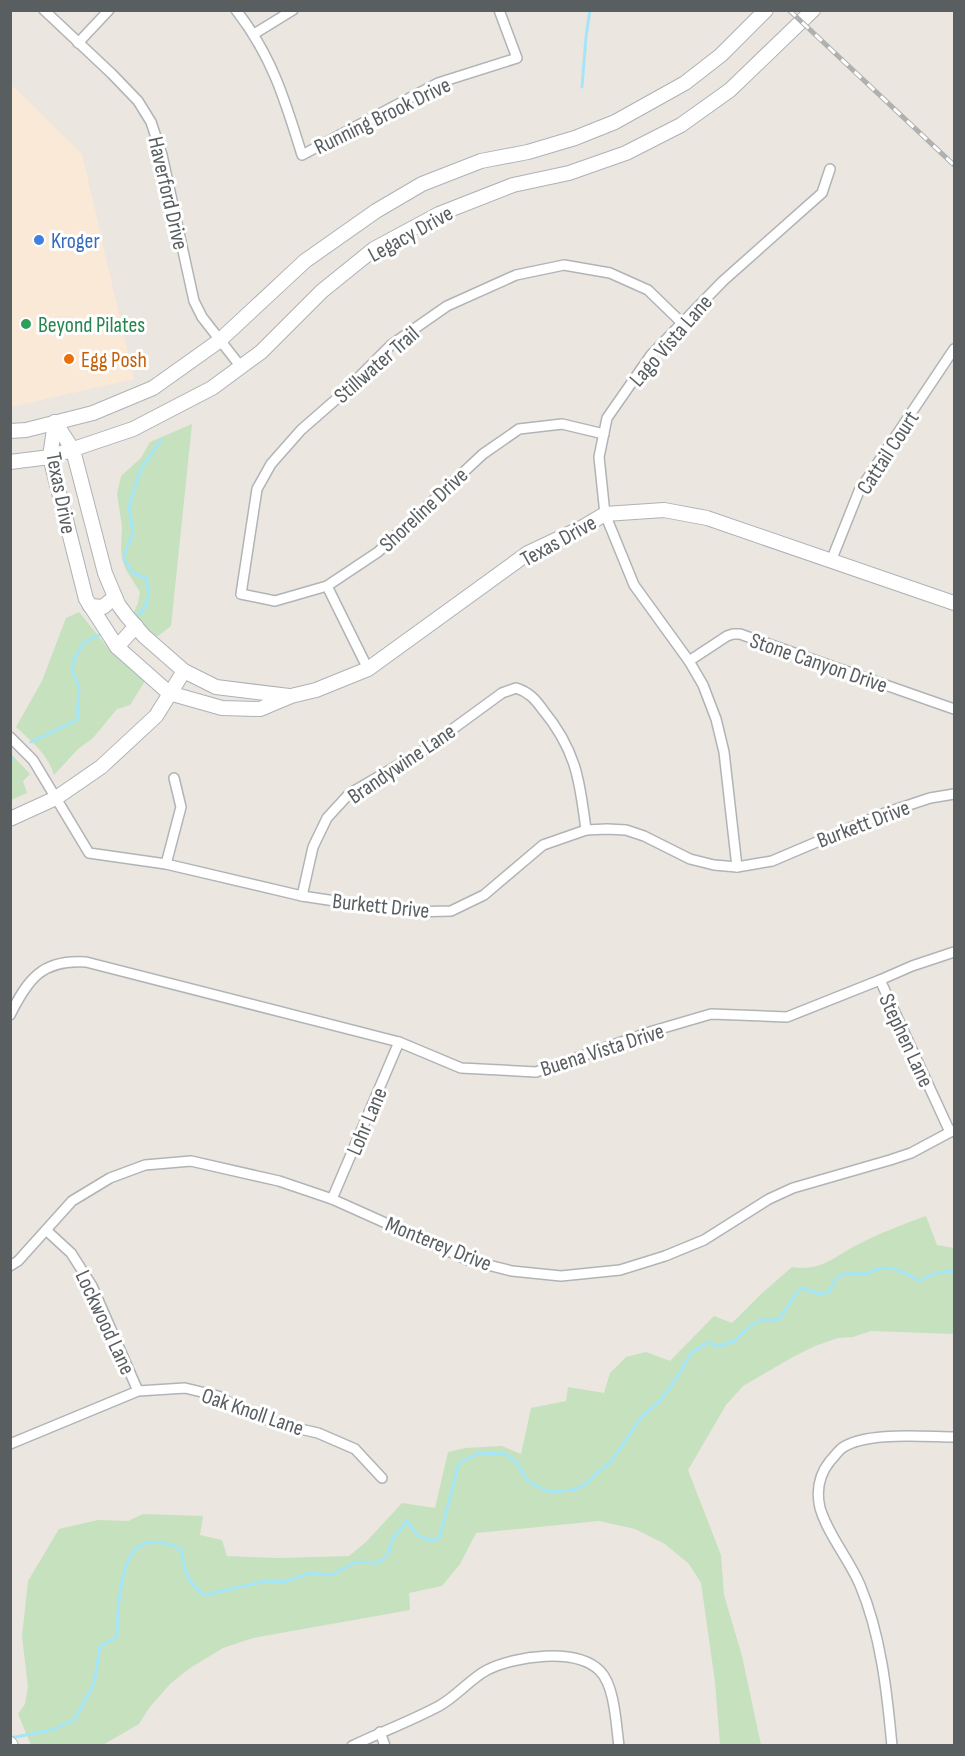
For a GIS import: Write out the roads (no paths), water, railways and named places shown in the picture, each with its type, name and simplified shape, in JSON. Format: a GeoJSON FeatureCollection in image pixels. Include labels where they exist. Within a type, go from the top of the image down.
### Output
{"type":"FeatureCollection","features":[{"type":"Feature","properties":{"kind":"street","name":"Haverford Drive"},"geometry":{"type":"LineString","coordinates":[[44,10],[128,90],[145,110],[162,155],[194,301],[219,341],[241,367]]}},
{"type":"Feature","properties":{"kind":"street"},"geometry":{"type":"LineString","coordinates":[[78,43],[109,10]]}},
{"type":"Feature","properties":{"kind":"street"},"geometry":{"type":"LineString","coordinates":[[236,10],[254,34],[293,10]]}},
{"type":"Feature","properties":{"kind":"street","name":"Running Brook Drive"},"geometry":{"type":"LineString","coordinates":[[254,34],[281,88],[302,155],[438,83],[518,58],[499,10]]}},
{"type":"Feature","properties":{"kind":"street","name":"Legacy Drive"},"geometry":{"type":"LineString","coordinates":[[10,431],[26,430],[93,413],[153,388],[219,341],[305,261],[376,211],[422,184],[481,160],[528,152],[575,138],[615,122],[685,83],[721,55],[766,10]]}},
{"type":"Feature","properties":{"kind":"street","name":"Legacy Drive"},"geometry":{"type":"LineString","coordinates":[[10,462],[50,457],[133,429],[212,388],[261,352],[322,291],[374,249],[440,214],[513,186],[569,173],[626,153],[681,125],[730,90],[813,10]]}},
{"type":"Feature","properties":{"kind":"street","name":"Lago Vista Lane"},"geometry":{"type":"LineString","coordinates":[[737,867],[727,775],[716,719],[703,685],[689,661],[634,585],[605,514],[599,457],[607,418],[651,355],[723,281],[822,193],[830,169]]}},
{"type":"Feature","properties":{"kind":"street","name":"Stillwater Trail"},"geometry":{"type":"LineString","coordinates":[[241,594],[257,489],[271,464],[301,430],[341,395],[391,345],[447,306],[516,275],[564,265],[610,273],[648,290],[681,322]]}},
{"type":"Feature","properties":{"kind":"street","name":"Cattail Court"},"geometry":{"type":"LineString","coordinates":[[831,561],[859,491],[954,350]]}},
{"type":"Feature","properties":{"kind":"street","name":"Texas Drive"},"geometry":{"type":"LineString","coordinates":[[55,422],[74,450],[105,573],[118,604],[144,636],[184,671],[216,687],[291,696]]}},
{"type":"Feature","properties":{"kind":"street","name":"Texas Drive"},"geometry":{"type":"LineString","coordinates":[[55,422],[50,457],[86,599],[90,606],[117,647],[169,693],[222,708],[260,709],[368,669],[528,553],[605,514],[664,510],[706,518],[954,603]]}},
{"type":"Feature","properties":{"kind":"street","name":"Shoreline Drive"},"geometry":{"type":"LineString","coordinates":[[241,594],[275,601],[327,586],[378,552],[483,454],[519,429],[562,424],[604,434]]}},
{"type":"Feature","properties":{"kind":"street"},"geometry":{"type":"LineString","coordinates":[[70,534],[93,527]]}},
{"type":"Feature","properties":{"kind":"street"},"geometry":{"type":"LineString","coordinates":[[327,586],[368,669]]}},
{"type":"Feature","properties":{"kind":"street"},"geometry":{"type":"LineString","coordinates":[[90,606],[103,607],[115,597]]}},
{"type":"Feature","properties":{"kind":"street"},"geometry":{"type":"LineString","coordinates":[[117,647],[136,626]]}},
{"type":"Feature","properties":{"kind":"street","name":"Stone Canyon Drive"},"geometry":{"type":"LineString","coordinates":[[689,661],[727,636],[740,634],[954,709]]}},
{"type":"Feature","properties":{"kind":"street"},"geometry":{"type":"LineString","coordinates":[[10,819],[56,798],[86,779],[156,716],[184,671]]}},
{"type":"Feature","properties":{"kind":"street","name":"Brandywine Lane"},"geometry":{"type":"LineString","coordinates":[[302,896],[313,847],[327,818],[349,794],[424,750],[502,693],[516,687],[528,691],[564,738],[581,790],[586,830]]}},
{"type":"Feature","properties":{"kind":"street","name":"Burkett Drive"},"geometry":{"type":"LineString","coordinates":[[10,737],[33,760],[89,853],[166,864],[302,896],[408,912],[451,911],[484,895],[543,845],[586,830],[626,830],[644,836],[690,859],[714,865],[737,867],[772,861],[885,813],[930,798],[954,794]]}},
{"type":"Feature","properties":{"kind":"street"},"geometry":{"type":"LineString","coordinates":[[166,864],[181,807],[174,778]]}},
{"type":"Feature","properties":{"kind":"street","name":"Buena Vista Drive"},"geometry":{"type":"LineString","coordinates":[[10,1015],[22,991],[38,974],[60,963],[92,963],[399,1042],[461,1068],[536,1072],[653,1031],[711,1014],[786,1017],[954,951]]}},
{"type":"Feature","properties":{"kind":"street","name":"Stephen Lane"},"geometry":{"type":"LineString","coordinates":[[880,980],[952,1131]]}},
{"type":"Feature","properties":{"kind":"street","name":"Lohr Lane"},"geometry":{"type":"LineString","coordinates":[[332,1199],[399,1042]]}},
{"type":"Feature","properties":{"kind":"street","name":"Monterey Drive"},"geometry":{"type":"LineString","coordinates":[[10,1266],[18,1261],[72,1200],[111,1178],[145,1165],[191,1161],[279,1181],[332,1199],[468,1260],[512,1271],[561,1276],[620,1270],[704,1240],[769,1199],[793,1188],[911,1153],[952,1131]]}},
{"type":"Feature","properties":{"kind":"street","name":"Lockwood Lane"},"geometry":{"type":"LineString","coordinates":[[46,1230],[71,1253],[92,1286],[138,1390]]}},
{"type":"Feature","properties":{"kind":"street","name":"Oak Knoll Lane"},"geometry":{"type":"LineString","coordinates":[[10,1444],[138,1390],[185,1388],[218,1396],[247,1413],[282,1425],[318,1433],[355,1449],[382,1478]]}},
{"type":"Feature","properties":{"kind":"street"},"geometry":{"type":"LineString","coordinates":[[892,1746],[887,1694],[872,1621],[860,1584],[821,1509],[818,1492],[820,1480],[823,1470],[842,1448],[858,1441],[873,1437],[954,1437]]}},
{"type":"Feature","properties":{"kind":"street"},"geometry":{"type":"LineString","coordinates":[[352,1746],[442,1704],[485,1671],[510,1661],[561,1656],[577,1658],[600,1670],[610,1688],[619,1746]]}},
{"type":"Feature","properties":{"kind":"street"},"geometry":{"type":"LineString","coordinates":[[380,1732],[385,1746]]}},
{"type":"Feature","properties":{"kind":"waterway"},"geometry":{"type":"LineString","coordinates":[[582,87],[590,10]]}},
{"type":"Feature","properties":{"kind":"waterway"},"geometry":{"type":"LineString","coordinates":[[138,615],[147,603],[148,589],[146,578],[133,573],[124,559],[133,534],[129,505],[141,469],[161,440]]}},
{"type":"Feature","properties":{"kind":"waterway"},"geometry":{"type":"LineString","coordinates":[[31,742],[77,720],[79,687],[72,670],[74,660],[83,643],[99,635]]}},
{"type":"Feature","properties":{"kind":"waterway"},"geometry":{"type":"LineString","coordinates":[[10,1738],[52,1730],[74,1720],[94,1684],[100,1646],[117,1637],[123,1576],[131,1555],[142,1545],[159,1542],[181,1549],[187,1575],[193,1585],[204,1595],[266,1581],[284,1582],[310,1573],[331,1575],[356,1562],[378,1563],[389,1553],[391,1541],[407,1521],[422,1537],[436,1540],[440,1536],[459,1463],[479,1453],[506,1454],[515,1461],[528,1481],[550,1492],[572,1490],[583,1486],[612,1460],[643,1415],[659,1402],[674,1382],[692,1352],[709,1342],[717,1347],[734,1341],[761,1320],[778,1320],[801,1288],[820,1294],[830,1291],[839,1276],[866,1274],[882,1268],[899,1270],[920,1281],[936,1273],[954,1271]]}},
{"type":"Feature","properties":{"kind":"railway"},"geometry":{"type":"LineString","coordinates":[[789,10],[954,165]]}},
{"type":"Feature","properties":{"kind":"place","name":"Kroger"},"geometry":{"type":"Point","coordinates":[39,240]}},
{"type":"Feature","properties":{"kind":"place","name":"Beyond Pilates"},"geometry":{"type":"Point","coordinates":[26,324]}},
{"type":"Feature","properties":{"kind":"place","name":"Egg Posh"},"geometry":{"type":"Point","coordinates":[69,359]}}]}
